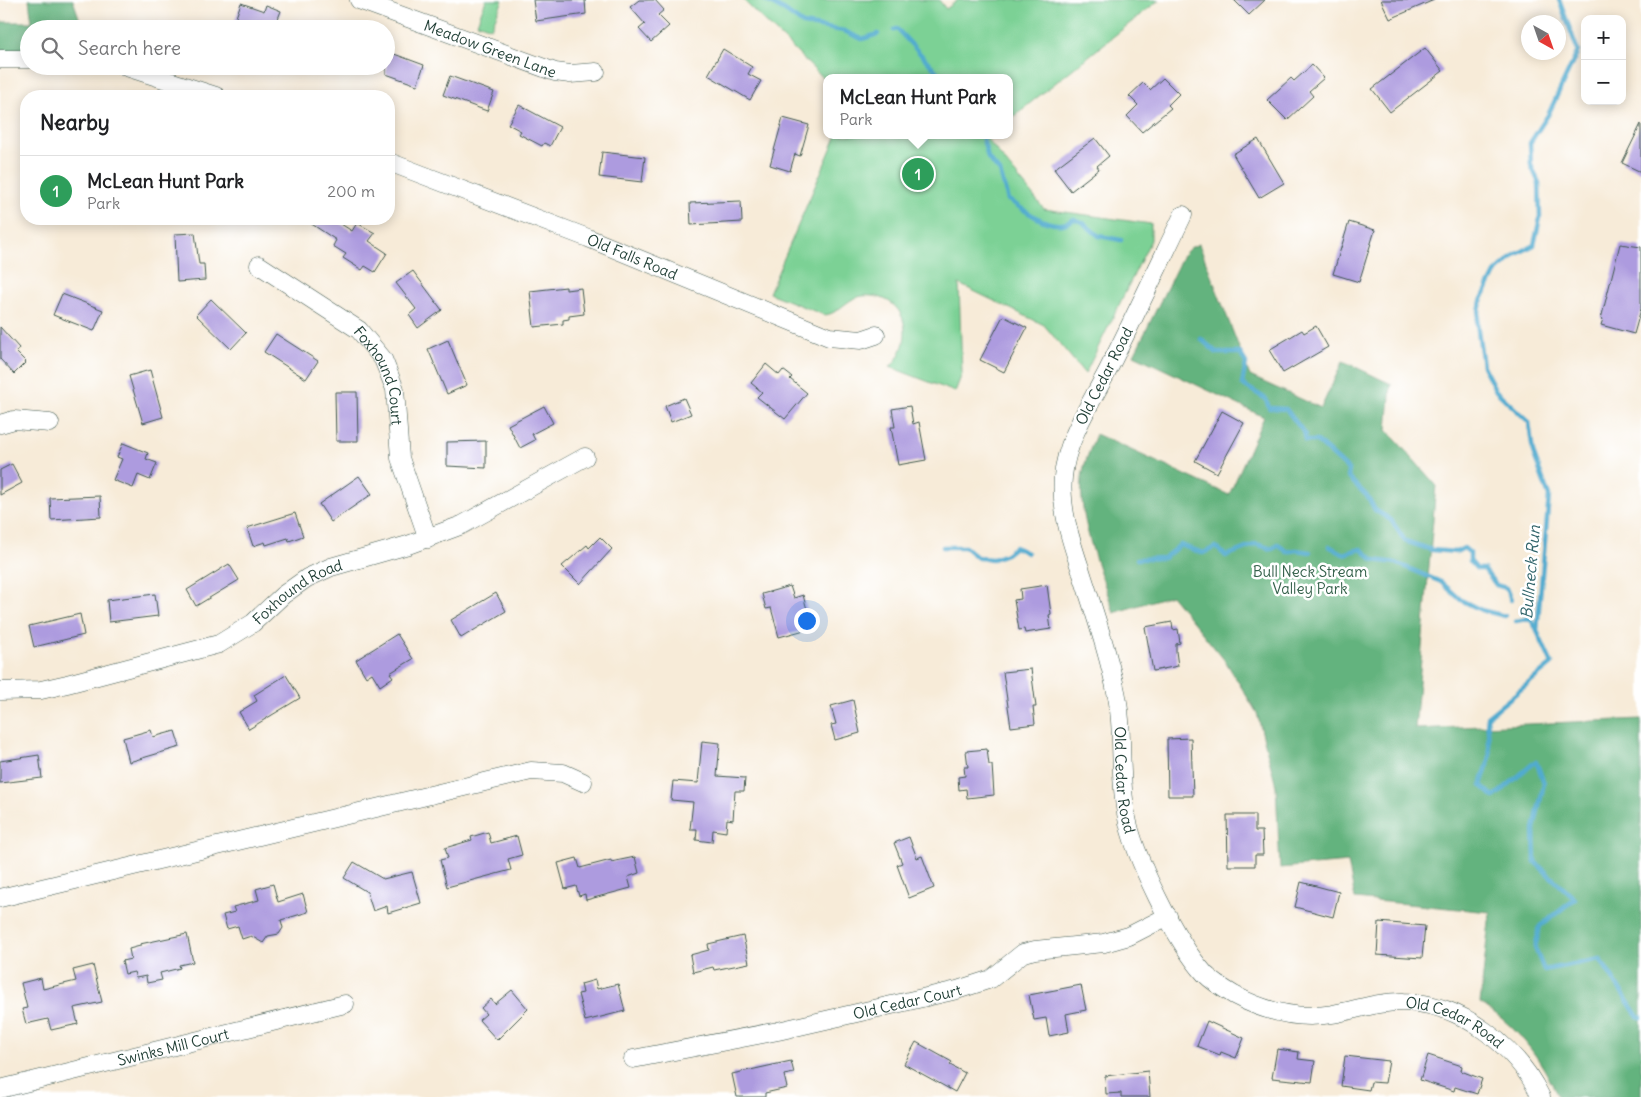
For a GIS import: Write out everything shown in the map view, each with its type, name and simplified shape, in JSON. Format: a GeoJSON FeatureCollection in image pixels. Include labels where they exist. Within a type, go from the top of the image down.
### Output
{"type":"FeatureCollection","features":[{"type":"Feature","properties":{"kind":"street","name":"Meadow Green Lane"},"geometry":{"type":"LineString","coordinates":[[359,0],[555,72],[570,74],[596,72]]}},
{"type":"Feature","properties":{"kind":"street"},"geometry":{"type":"LineString","coordinates":[[0,60],[20,59]]}},
{"type":"Feature","properties":{"kind":"street"},"geometry":{"type":"LineString","coordinates":[[151,75],[197,90]]}},
{"type":"Feature","properties":{"kind":"street","name":"Old Falls Road"},"geometry":{"type":"LineString","coordinates":[[395,164],[588,238],[829,337],[860,340],[876,335]]}},
{"type":"Feature","properties":{"kind":"street","name":"Old Cedar Road"},"geometry":{"type":"LineString","coordinates":[[1182,215],[1084,416],[1069,454],[1063,476],[1066,520],[1116,688],[1120,719],[1126,814],[1146,870],[1180,940],[1206,974],[1232,994],[1256,1005],[1280,1012],[1304,1015],[1329,1015],[1383,1003],[1427,1004],[1448,1011],[1478,1026],[1499,1042],[1517,1060],[1541,1097]]}},
{"type":"Feature","properties":{"kind":"street","name":"Foxhound Court"},"geometry":{"type":"LineString","coordinates":[[259,265],[359,330],[383,359],[395,390],[400,458],[428,539]]}},
{"type":"Feature","properties":{"kind":"street"},"geometry":{"type":"LineString","coordinates":[[0,424],[14,420],[50,423]]}},
{"type":"Feature","properties":{"kind":"street","name":"Foxhound Road"},"geometry":{"type":"LineString","coordinates":[[0,691],[41,690],[219,644],[253,622],[283,595],[307,578],[346,562],[428,539],[476,517],[585,457]]}},
{"type":"Feature","properties":{"kind":"street"},"geometry":{"type":"LineString","coordinates":[[0,898],[531,771],[563,773],[583,782]]}},
{"type":"Feature","properties":{"kind":"street","name":"Old Cedar Court"},"geometry":{"type":"LineString","coordinates":[[632,1059],[778,1031],[957,990],[991,979],[1023,953],[1035,950],[1104,943],[1129,936],[1168,916]]}},
{"type":"Feature","properties":{"kind":"street","name":"Swinks Mill Court"},"geometry":{"type":"LineString","coordinates":[[0,1089],[345,1004]]}},
{"type":"Feature","properties":{"kind":"green space"},"geometry":{"type":"Polygon","coordinates":[[[29,0],[73,0],[80,20],[32,20],[29,0]]]}},
{"type":"Feature","properties":{"kind":"green space"},"geometry":{"type":"Polygon","coordinates":[[[486,0],[503,0],[491,28],[477,23],[486,0]]]}},
{"type":"Feature","properties":{"kind":"green space"},"geometry":{"type":"Polygon","coordinates":[[[743,0],[939,0],[946,9],[958,0],[1159,0],[1013,117],[1013,74],[823,74],[823,78],[743,0]]]}},
{"type":"Feature","properties":{"kind":"green space"},"geometry":{"type":"Polygon","coordinates":[[[0,22],[20,22],[20,51],[0,52],[0,22]]]}},
{"type":"Feature","properties":{"kind":"green space"},"geometry":{"type":"Polygon","coordinates":[[[835,139],[987,139],[1044,209],[1151,224],[1151,240],[1085,374],[1044,325],[959,284],[962,374],[955,392],[890,367],[898,358],[903,347],[905,335],[901,314],[885,299],[863,296],[851,300],[830,314],[824,315],[769,293],[835,139]]]}},
{"type":"Feature","properties":{"kind":"green space","name":"Bull Neck Stream Valley Park"},"geometry":{"type":"Polygon","coordinates":[[[1199,244],[1250,376],[1321,408],[1343,361],[1391,384],[1387,430],[1436,485],[1415,729],[1641,719],[1641,1097],[1558,1097],[1536,1056],[1516,1032],[1480,1003],[1490,912],[1355,899],[1348,862],[1280,868],[1276,786],[1257,713],[1226,662],[1171,595],[1114,613],[1090,540],[1082,502],[1084,467],[1096,434],[1229,495],[1264,417],[1134,355],[1183,255],[1190,248],[1199,244]]]}},
{"type":"Feature","properties":{"kind":"building"},"geometry":{"type":"Polygon","coordinates":[[[533,0],[585,0],[586,14],[536,21],[533,0]]]}},
{"type":"Feature","properties":{"kind":"building"},"geometry":{"type":"Polygon","coordinates":[[[639,0],[655,0],[664,10],[658,15],[669,26],[651,42],[639,29],[645,24],[630,7],[639,0]]]}},
{"type":"Feature","properties":{"kind":"building"},"geometry":{"type":"Polygon","coordinates":[[[1234,0],[1265,0],[1249,15],[1234,0]]]}},
{"type":"Feature","properties":{"kind":"building"},"geometry":{"type":"Polygon","coordinates":[[[1381,0],[1434,0],[1390,19],[1381,0]]]}},
{"type":"Feature","properties":{"kind":"building"},"geometry":{"type":"Polygon","coordinates":[[[241,3],[264,11],[266,5],[281,11],[278,20],[235,20],[241,3]]]}},
{"type":"Feature","properties":{"kind":"building"},"geometry":{"type":"Polygon","coordinates":[[[1425,48],[1443,71],[1390,112],[1372,89],[1425,48]]]}},
{"type":"Feature","properties":{"kind":"building"},"geometry":{"type":"Polygon","coordinates":[[[723,49],[752,67],[748,74],[761,81],[750,100],[708,75],[723,49]]]}},
{"type":"Feature","properties":{"kind":"building"},"geometry":{"type":"Polygon","coordinates":[[[395,54],[424,65],[417,85],[389,75],[395,75],[395,54]]]}},
{"type":"Feature","properties":{"kind":"building"},"geometry":{"type":"Polygon","coordinates":[[[1312,65],[1324,78],[1309,91],[1313,96],[1287,120],[1267,100],[1291,78],[1294,81],[1312,65]]]}},
{"type":"Feature","properties":{"kind":"building"},"geometry":{"type":"Polygon","coordinates":[[[450,76],[494,92],[487,111],[443,95],[450,76]]]}},
{"type":"Feature","properties":{"kind":"building"},"geometry":{"type":"Polygon","coordinates":[[[1163,78],[1179,94],[1168,105],[1171,108],[1142,132],[1127,116],[1138,105],[1129,96],[1143,83],[1150,90],[1163,78]]]}},
{"type":"Feature","properties":{"kind":"building"},"geometry":{"type":"Polygon","coordinates":[[[519,105],[560,127],[550,146],[544,143],[542,146],[519,134],[521,131],[508,124],[519,105]]]}},
{"type":"Feature","properties":{"kind":"building"},"geometry":{"type":"Polygon","coordinates":[[[783,118],[809,125],[800,156],[795,154],[790,171],[770,165],[783,118]]]}},
{"type":"Feature","properties":{"kind":"building"},"geometry":{"type":"Polygon","coordinates":[[[1641,124],[1641,172],[1622,163],[1641,124]]]}},
{"type":"Feature","properties":{"kind":"building"},"geometry":{"type":"Polygon","coordinates":[[[1095,138],[1109,156],[1097,166],[1099,169],[1071,191],[1054,169],[1095,138]]]}},
{"type":"Feature","properties":{"kind":"building"},"geometry":{"type":"Polygon","coordinates":[[[1258,139],[1284,183],[1259,198],[1233,154],[1258,139]]]}},
{"type":"Feature","properties":{"kind":"building"},"geometry":{"type":"Polygon","coordinates":[[[602,152],[645,157],[642,182],[599,177],[602,152]]]}},
{"type":"Feature","properties":{"kind":"building"},"geometry":{"type":"Polygon","coordinates":[[[741,201],[742,222],[691,225],[690,203],[741,201]]]}},
{"type":"Feature","properties":{"kind":"building"},"geometry":{"type":"Polygon","coordinates":[[[1349,222],[1375,230],[1359,282],[1333,274],[1349,222]]]}},
{"type":"Feature","properties":{"kind":"building"},"geometry":{"type":"Polygon","coordinates":[[[313,225],[342,225],[352,231],[356,225],[361,225],[375,233],[369,241],[387,253],[375,272],[365,266],[362,270],[343,258],[346,254],[333,246],[336,240],[313,225]]]}},
{"type":"Feature","properties":{"kind":"building"},"geometry":{"type":"Polygon","coordinates":[[[195,233],[199,264],[204,264],[205,280],[177,282],[175,234],[195,233]]]}},
{"type":"Feature","properties":{"kind":"building"},"geometry":{"type":"Polygon","coordinates":[[[1620,244],[1641,247],[1641,309],[1634,334],[1601,325],[1620,244]]]}},
{"type":"Feature","properties":{"kind":"building"},"geometry":{"type":"Polygon","coordinates":[[[413,271],[442,310],[418,328],[409,315],[416,309],[396,283],[413,271]]]}},
{"type":"Feature","properties":{"kind":"building"},"geometry":{"type":"Polygon","coordinates":[[[566,287],[566,290],[581,288],[584,314],[569,316],[569,319],[563,320],[563,324],[534,327],[530,291],[566,287]]]}},
{"type":"Feature","properties":{"kind":"building"},"geometry":{"type":"Polygon","coordinates":[[[62,294],[103,310],[94,331],[53,315],[62,294]]]}},
{"type":"Feature","properties":{"kind":"building"},"geometry":{"type":"Polygon","coordinates":[[[211,299],[246,333],[231,349],[196,315],[211,299]]]}},
{"type":"Feature","properties":{"kind":"building"},"geometry":{"type":"Polygon","coordinates":[[[1003,316],[1027,328],[1004,372],[980,360],[1003,316]]]}},
{"type":"Feature","properties":{"kind":"building"},"geometry":{"type":"Polygon","coordinates":[[[1316,326],[1328,347],[1283,373],[1269,350],[1302,330],[1304,333],[1316,326]]]}},
{"type":"Feature","properties":{"kind":"building"},"geometry":{"type":"Polygon","coordinates":[[[0,327],[19,348],[16,352],[26,362],[14,374],[0,359],[0,327]]]}},
{"type":"Feature","properties":{"kind":"building"},"geometry":{"type":"Polygon","coordinates":[[[276,334],[318,361],[306,379],[264,352],[276,334]]]}},
{"type":"Feature","properties":{"kind":"building"},"geometry":{"type":"Polygon","coordinates":[[[448,340],[467,385],[447,394],[428,349],[448,340]]]}},
{"type":"Feature","properties":{"kind":"building"},"geometry":{"type":"Polygon","coordinates":[[[766,364],[779,375],[783,370],[792,377],[790,379],[807,393],[785,419],[757,397],[762,392],[751,383],[766,364]]]}},
{"type":"Feature","properties":{"kind":"building"},"geometry":{"type":"Polygon","coordinates":[[[150,370],[163,417],[143,423],[129,376],[150,370]]]}},
{"type":"Feature","properties":{"kind":"building"},"geometry":{"type":"Polygon","coordinates":[[[335,392],[357,392],[358,441],[336,441],[335,392]]]}},
{"type":"Feature","properties":{"kind":"building"},"geometry":{"type":"Polygon","coordinates":[[[684,398],[691,414],[671,422],[665,406],[684,398]]]}},
{"type":"Feature","properties":{"kind":"building"},"geometry":{"type":"Polygon","coordinates":[[[544,406],[553,423],[532,434],[535,440],[520,448],[508,425],[544,406]]]}},
{"type":"Feature","properties":{"kind":"building"},"geometry":{"type":"Polygon","coordinates":[[[910,406],[913,424],[919,422],[926,460],[898,465],[891,427],[895,427],[892,409],[910,406]]]}},
{"type":"Feature","properties":{"kind":"building"},"geometry":{"type":"Polygon","coordinates":[[[1222,411],[1244,423],[1217,473],[1195,461],[1222,411]]]}},
{"type":"Feature","properties":{"kind":"building"},"geometry":{"type":"Polygon","coordinates":[[[486,441],[486,468],[447,466],[447,442],[486,441]]]}},
{"type":"Feature","properties":{"kind":"building"},"geometry":{"type":"Polygon","coordinates":[[[123,443],[148,453],[146,459],[157,463],[150,480],[138,475],[133,488],[113,480],[122,459],[117,457],[123,443]]]}},
{"type":"Feature","properties":{"kind":"building"},"geometry":{"type":"Polygon","coordinates":[[[12,464],[22,483],[0,495],[0,470],[12,464]]]}},
{"type":"Feature","properties":{"kind":"building"},"geometry":{"type":"Polygon","coordinates":[[[359,476],[372,494],[331,522],[319,504],[359,476]]]}},
{"type":"Feature","properties":{"kind":"building"},"geometry":{"type":"Polygon","coordinates":[[[100,496],[101,517],[51,520],[50,498],[100,496]]]}},
{"type":"Feature","properties":{"kind":"building"},"geometry":{"type":"Polygon","coordinates":[[[295,513],[303,536],[289,541],[288,538],[266,545],[265,542],[253,546],[247,528],[295,513]]]}},
{"type":"Feature","properties":{"kind":"building"},"geometry":{"type":"Polygon","coordinates":[[[600,537],[612,549],[580,584],[562,566],[587,545],[589,548],[600,537]]]}},
{"type":"Feature","properties":{"kind":"building"},"geometry":{"type":"Polygon","coordinates":[[[229,564],[239,580],[196,606],[187,590],[229,564]]]}},
{"type":"Feature","properties":{"kind":"building"},"geometry":{"type":"Polygon","coordinates":[[[1047,585],[1051,629],[1025,633],[1024,629],[1019,630],[1014,600],[1021,599],[1020,589],[1047,585]]]}},
{"type":"Feature","properties":{"kind":"building"},"geometry":{"type":"Polygon","coordinates":[[[790,586],[794,598],[803,595],[812,628],[779,637],[771,608],[766,609],[762,594],[790,586]]]}},
{"type":"Feature","properties":{"kind":"building"},"geometry":{"type":"Polygon","coordinates":[[[496,593],[506,611],[461,638],[451,620],[496,593]]]}},
{"type":"Feature","properties":{"kind":"building"},"geometry":{"type":"Polygon","coordinates":[[[155,594],[158,616],[109,622],[107,600],[155,594]]]}},
{"type":"Feature","properties":{"kind":"building"},"geometry":{"type":"Polygon","coordinates":[[[80,614],[84,635],[34,647],[29,626],[80,614]]]}},
{"type":"Feature","properties":{"kind":"building"},"geometry":{"type":"Polygon","coordinates":[[[1172,622],[1173,630],[1178,629],[1180,643],[1176,644],[1178,666],[1153,671],[1145,627],[1172,622]]]}},
{"type":"Feature","properties":{"kind":"building"},"geometry":{"type":"Polygon","coordinates":[[[397,634],[413,659],[390,673],[393,677],[380,686],[372,673],[366,677],[356,660],[397,634]]]}},
{"type":"Feature","properties":{"kind":"building"},"geometry":{"type":"Polygon","coordinates":[[[1031,669],[1036,707],[1033,707],[1035,724],[1011,727],[1003,672],[1031,669]]]}},
{"type":"Feature","properties":{"kind":"building"},"geometry":{"type":"Polygon","coordinates":[[[286,675],[300,698],[249,729],[239,712],[257,701],[254,695],[286,675]]]}},
{"type":"Feature","properties":{"kind":"building"},"geometry":{"type":"Polygon","coordinates":[[[853,700],[860,733],[835,740],[831,725],[836,724],[831,706],[853,700]]]}},
{"type":"Feature","properties":{"kind":"building"},"geometry":{"type":"Polygon","coordinates":[[[151,730],[153,737],[175,731],[180,747],[129,762],[123,738],[151,730]]]}},
{"type":"Feature","properties":{"kind":"building"},"geometry":{"type":"Polygon","coordinates":[[[1191,738],[1193,796],[1168,796],[1167,739],[1191,738]]]}},
{"type":"Feature","properties":{"kind":"building"},"geometry":{"type":"Polygon","coordinates":[[[702,741],[720,743],[717,776],[745,778],[744,791],[735,791],[733,820],[727,819],[726,832],[713,830],[712,842],[696,840],[697,829],[690,829],[693,802],[671,800],[673,781],[698,783],[702,741]]]}},
{"type":"Feature","properties":{"kind":"building"},"geometry":{"type":"Polygon","coordinates":[[[987,749],[989,765],[992,765],[994,795],[967,798],[966,789],[959,790],[958,777],[965,776],[964,767],[968,767],[966,751],[987,749]]]}},
{"type":"Feature","properties":{"kind":"building"},"geometry":{"type":"Polygon","coordinates":[[[39,755],[42,778],[0,783],[0,761],[39,755]]]}},
{"type":"Feature","properties":{"kind":"building"},"geometry":{"type":"Polygon","coordinates":[[[1227,815],[1255,815],[1255,831],[1262,831],[1263,855],[1255,855],[1255,866],[1228,866],[1227,815]]]}},
{"type":"Feature","properties":{"kind":"building"},"geometry":{"type":"Polygon","coordinates":[[[488,832],[491,843],[517,836],[522,855],[508,859],[511,870],[447,887],[440,860],[448,858],[445,848],[472,840],[471,837],[488,832]]]}},
{"type":"Feature","properties":{"kind":"building"},"geometry":{"type":"Polygon","coordinates":[[[909,837],[917,858],[922,856],[934,888],[909,898],[897,865],[902,863],[894,843],[909,837]]]}},
{"type":"Feature","properties":{"kind":"building"},"geometry":{"type":"Polygon","coordinates":[[[635,857],[639,873],[628,877],[631,888],[586,900],[585,894],[579,896],[576,886],[565,889],[558,863],[577,858],[580,868],[611,860],[611,862],[635,857]]]}},
{"type":"Feature","properties":{"kind":"building"},"geometry":{"type":"Polygon","coordinates":[[[354,862],[383,879],[412,872],[421,903],[388,913],[387,906],[373,911],[367,892],[344,878],[354,862]]]}},
{"type":"Feature","properties":{"kind":"building"},"geometry":{"type":"Polygon","coordinates":[[[1301,882],[1339,892],[1333,917],[1295,907],[1301,882]]]}},
{"type":"Feature","properties":{"kind":"building"},"geometry":{"type":"Polygon","coordinates":[[[273,884],[278,902],[303,894],[308,912],[281,920],[283,928],[279,934],[268,936],[263,943],[251,936],[242,939],[238,926],[227,929],[223,915],[235,912],[233,907],[259,900],[256,889],[273,884]]]}},
{"type":"Feature","properties":{"kind":"building"},"geometry":{"type":"Polygon","coordinates":[[[1379,922],[1425,926],[1422,958],[1377,955],[1379,922]]]}},
{"type":"Feature","properties":{"kind":"building"},"geometry":{"type":"Polygon","coordinates":[[[187,934],[193,962],[179,965],[180,968],[160,973],[162,980],[147,983],[146,976],[136,978],[134,972],[125,974],[122,961],[131,959],[129,949],[140,946],[140,944],[187,934]]]}},
{"type":"Feature","properties":{"kind":"building"},"geometry":{"type":"Polygon","coordinates":[[[743,936],[749,963],[714,970],[713,967],[693,972],[690,955],[709,950],[708,944],[743,936]]]}},
{"type":"Feature","properties":{"kind":"building"},"geometry":{"type":"Polygon","coordinates":[[[93,965],[102,1002],[74,1008],[78,1024],[51,1030],[48,1019],[26,1024],[22,1009],[27,1008],[21,983],[41,978],[43,989],[76,981],[73,970],[93,965]]]}},
{"type":"Feature","properties":{"kind":"building"},"geometry":{"type":"Polygon","coordinates":[[[595,980],[597,989],[618,984],[625,1011],[585,1021],[578,994],[583,993],[581,984],[595,980]]]}},
{"type":"Feature","properties":{"kind":"building"},"geometry":{"type":"Polygon","coordinates":[[[1081,985],[1086,1010],[1066,1014],[1069,1032],[1049,1036],[1046,1018],[1034,1020],[1029,995],[1081,985]]]}},
{"type":"Feature","properties":{"kind":"building"},"geometry":{"type":"Polygon","coordinates":[[[512,990],[528,1009],[497,1040],[479,1020],[486,1014],[481,1008],[491,999],[495,1004],[512,990]]]}},
{"type":"Feature","properties":{"kind":"building"},"geometry":{"type":"Polygon","coordinates":[[[1207,1021],[1244,1038],[1236,1058],[1221,1052],[1220,1055],[1197,1046],[1207,1021]]]}},
{"type":"Feature","properties":{"kind":"building"},"geometry":{"type":"Polygon","coordinates":[[[916,1042],[952,1062],[950,1065],[965,1073],[955,1092],[904,1064],[916,1042]]]}},
{"type":"Feature","properties":{"kind":"building"},"geometry":{"type":"Polygon","coordinates":[[[1277,1049],[1299,1052],[1298,1059],[1315,1061],[1312,1082],[1272,1078],[1277,1049]]]}},
{"type":"Feature","properties":{"kind":"building"},"geometry":{"type":"Polygon","coordinates":[[[1428,1055],[1462,1066],[1461,1071],[1482,1079],[1477,1094],[1455,1087],[1454,1091],[1420,1080],[1428,1055]]]}},
{"type":"Feature","properties":{"kind":"building"},"geometry":{"type":"Polygon","coordinates":[[[1345,1056],[1389,1061],[1385,1083],[1371,1082],[1369,1090],[1341,1086],[1345,1056]]]}},
{"type":"Feature","properties":{"kind":"building"},"geometry":{"type":"Polygon","coordinates":[[[791,1061],[794,1073],[784,1075],[787,1088],[765,1093],[765,1097],[737,1097],[732,1074],[791,1061]]]}},
{"type":"Feature","properties":{"kind":"building"},"geometry":{"type":"Polygon","coordinates":[[[1148,1071],[1150,1097],[1121,1097],[1121,1093],[1106,1094],[1105,1076],[1148,1071]]]}},
{"type":"Feature","properties":{"kind":"waterway"},"geometry":{"type":"LineString","coordinates":[[765,0],[803,24],[844,31],[862,39],[878,34]]}},
{"type":"Feature","properties":{"kind":"waterway","name":"Bullneck Run"},"geometry":{"type":"LineString","coordinates":[[1559,0],[1578,51],[1548,115],[1530,143],[1531,165],[1539,183],[1540,218],[1534,245],[1515,255],[1495,273],[1481,301],[1477,323],[1483,366],[1496,391],[1529,422],[1533,452],[1549,496],[1537,631],[1552,664],[1487,717],[1490,757],[1481,785],[1494,797],[1536,761],[1544,783],[1534,829],[1535,862],[1575,899],[1540,926],[1535,948],[1544,970],[1600,959],[1638,1017],[1641,1017]]}},
{"type":"Feature","properties":{"kind":"waterway"},"geometry":{"type":"LineString","coordinates":[[894,30],[897,29],[939,74]]}},
{"type":"Feature","properties":{"kind":"waterway"},"geometry":{"type":"LineString","coordinates":[[983,139],[988,158],[1000,172],[1008,200],[1049,223],[1066,223],[1074,219],[1082,222],[1099,236],[1121,240]]}},
{"type":"Feature","properties":{"kind":"waterway"},"geometry":{"type":"LineString","coordinates":[[1201,339],[1217,353],[1240,353],[1246,363],[1242,384],[1266,399],[1269,408],[1286,409],[1305,434],[1305,441],[1317,441],[1349,470],[1348,477],[1368,497],[1375,510],[1391,520],[1405,541],[1432,550],[1456,552],[1464,548],[1470,553],[1470,561],[1477,569],[1484,569],[1496,585],[1506,588],[1511,600]]}},
{"type":"Feature","properties":{"kind":"waterway"},"geometry":{"type":"LineString","coordinates":[[1137,559],[1164,558],[1180,545],[1203,553],[1216,547],[1226,556],[1256,544],[1272,549],[1278,544],[1287,552],[1296,550],[1310,552]]}},
{"type":"Feature","properties":{"kind":"waterway"},"geometry":{"type":"LineString","coordinates":[[1329,546],[1343,554],[1361,549],[1374,560],[1396,563],[1441,582],[1461,600],[1481,610],[1505,616]]}},
{"type":"Feature","properties":{"kind":"waterway"},"geometry":{"type":"LineString","coordinates":[[943,547],[965,547],[978,558],[993,559],[1006,554],[1015,547],[1027,553]]}},
{"type":"Feature","properties":{"kind":"waterway"},"geometry":{"type":"LineString","coordinates":[[1525,611],[1536,628]]}},
{"type":"Feature","properties":{"kind":"waterway"},"geometry":{"type":"LineString","coordinates":[[1516,621],[1531,618]]}},
{"type":"Feature","properties":{"kind":"place","name":"McLean Hunt Park"},"geometry":{"type":"Point","coordinates":[918,174]}}]}
